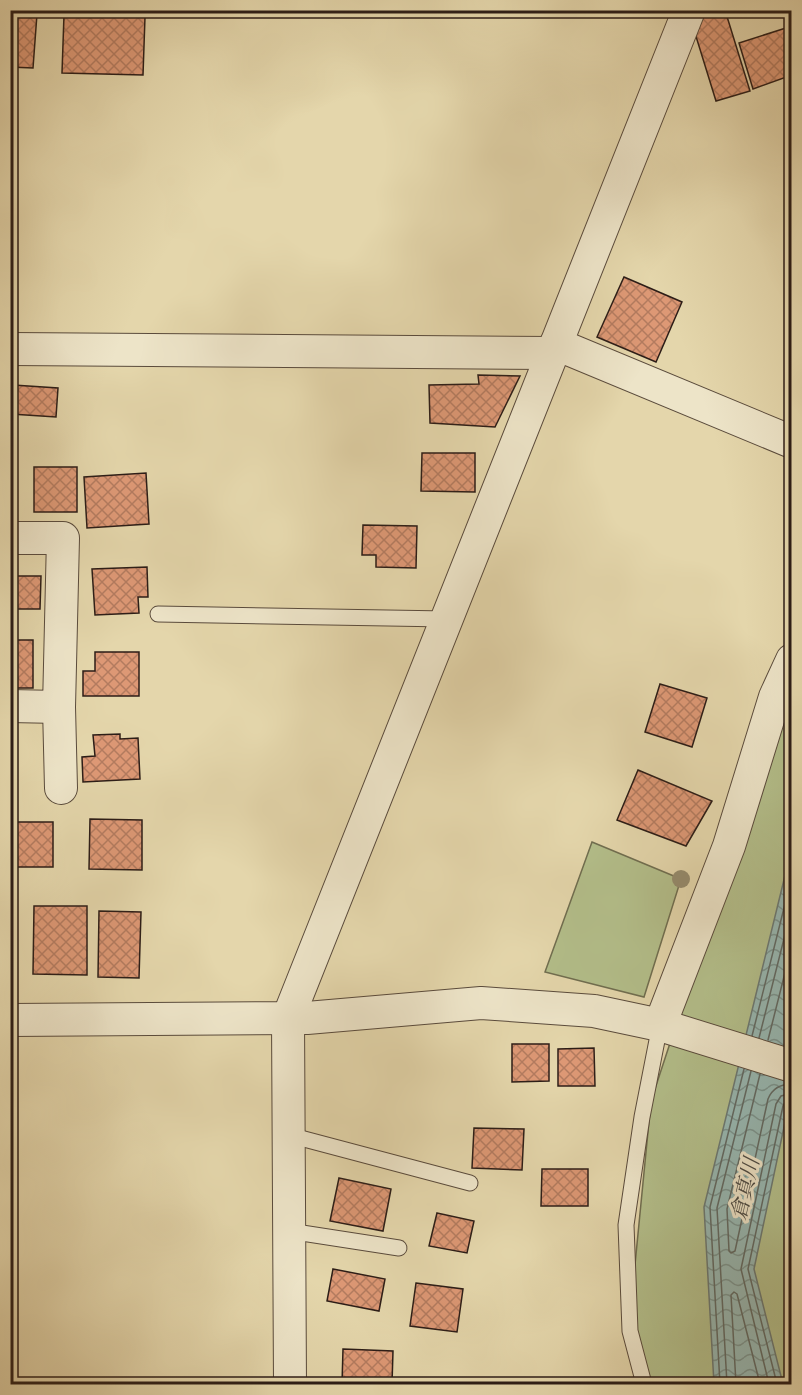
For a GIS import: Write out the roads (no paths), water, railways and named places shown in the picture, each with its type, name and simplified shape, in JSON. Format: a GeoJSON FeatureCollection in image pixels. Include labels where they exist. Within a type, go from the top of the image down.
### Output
{"type":"FeatureCollection","features":[{"type":"Feature","properties":{"kind":"street"},"geometry":{"type":"LineString","coordinates":[[290,1384],[288,1018],[689,10]]}},
{"type":"Feature","properties":{"kind":"street"},"geometry":{"type":"LineString","coordinates":[[10,349],[555,348],[792,442]]}},
{"type":"Feature","properties":{"kind":"street"},"geometry":{"type":"LineString","coordinates":[[10,538],[63,538],[59,706],[62,788]]}},
{"type":"Feature","properties":{"kind":"street"},"geometry":{"type":"LineString","coordinates":[[669,1028],[775,697],[792,660]]}},
{"type":"Feature","properties":{"kind":"street"},"geometry":{"type":"LineString","coordinates":[[10,706],[59,706]]}},
{"type":"Feature","properties":{"kind":"street"},"geometry":{"type":"LineString","coordinates":[[10,1020],[307,1018],[481,1003],[594,1011],[669,1028],[792,1066]]}},
{"type":"Feature","properties":{"kind":"lane"},"geometry":{"type":"LineString","coordinates":[[158,614],[447,620]]}},
{"type":"Feature","properties":{"kind":"lane"},"geometry":{"type":"LineString","coordinates":[[644,1384],[630,1331],[626,1225],[642,1117],[669,1028]]}},
{"type":"Feature","properties":{"kind":"lane"},"geometry":{"type":"LineString","coordinates":[[289,1134],[470,1183]]}},
{"type":"Feature","properties":{"kind":"lane"},"geometry":{"type":"LineString","coordinates":[[289,1231],[399,1248]]}},
{"type":"Feature","properties":{"kind":"water","name":"倉真川"},"geometry":{"type":"Polygon","coordinates":[[[791,851],[791,1094],[754,1269],[783,1384],[714,1384],[704,1207],[791,851]]]}}]}
